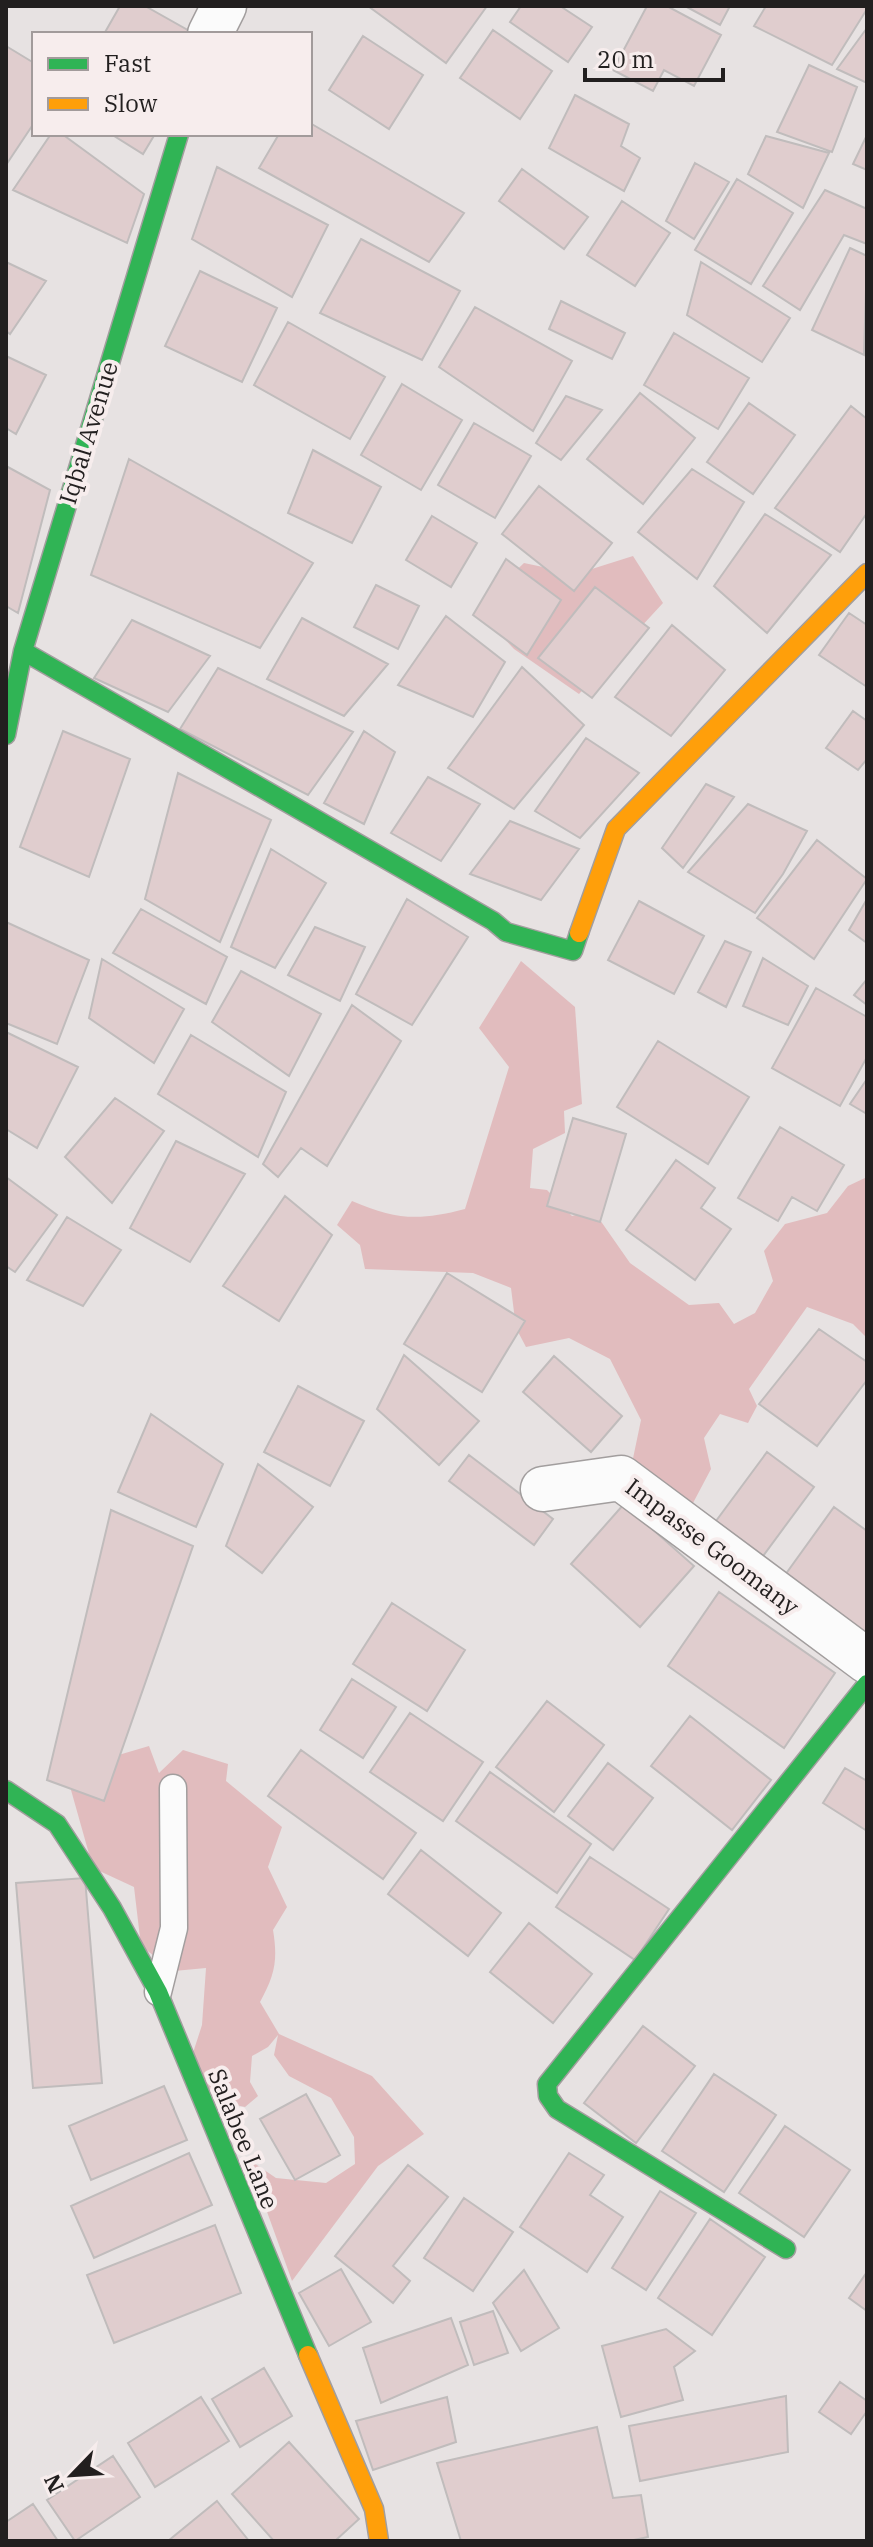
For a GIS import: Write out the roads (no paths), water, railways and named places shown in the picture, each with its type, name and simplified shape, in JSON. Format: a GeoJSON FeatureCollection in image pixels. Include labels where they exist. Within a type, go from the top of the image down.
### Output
{"type":"FeatureCollection","features":[{"type":"Feature","properties":{"kind":"street"},"geometry":{"type":"LineString","coordinates":[[211,32],[224,6]]}},
{"type":"Feature","properties":{"kind":"street","name":"Iqbal Avenue"},"geometry":{"type":"LineString","coordinates":[[6,735],[23,651],[178,136]]}},
{"type":"Feature","properties":{"kind":"street"},"geometry":{"type":"LineString","coordinates":[[23,651],[493,921],[506,932],[573,951],[616,829],[867,573]]}},
{"type":"Feature","properties":{"kind":"street","name":"Impasse Goomany"},"geometry":{"type":"LineString","coordinates":[[543,1489],[621,1478],[867,1661]]}},
{"type":"Feature","properties":{"kind":"street"},"geometry":{"type":"LineString","coordinates":[[786,2249],[557,2109],[548,2096],[547,2084],[867,1684]]}},
{"type":"Feature","properties":{"kind":"street","name":"Salabee Lane"},"geometry":{"type":"LineString","coordinates":[[6,1790],[57,1824],[112,1908],[158,1992],[261,2247],[374,2509],[379,2541]]}},
{"type":"Feature","properties":{"kind":"lane"},"geometry":{"type":"LineString","coordinates":[[158,1992],[174,1928],[173,1788]]}}]}
